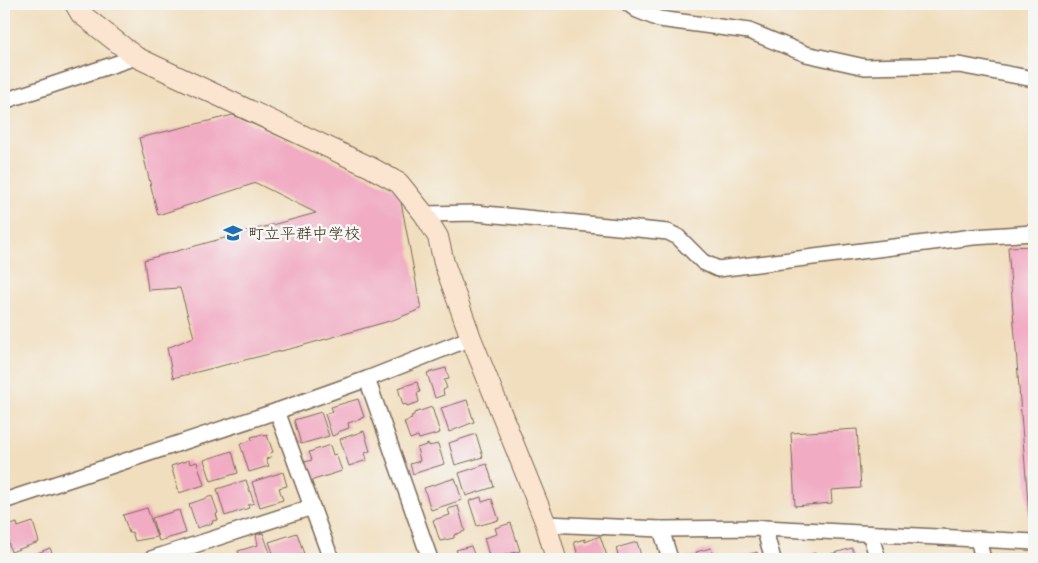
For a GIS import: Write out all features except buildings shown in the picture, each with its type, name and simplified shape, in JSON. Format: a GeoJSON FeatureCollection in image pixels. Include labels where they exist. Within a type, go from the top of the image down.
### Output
{"type":"FeatureCollection","features":[{"type":"Feature","properties":{"kind":"street"},"geometry":{"type":"LineString","coordinates":[[75,4],[81,14],[136,57],[370,167],[399,183],[424,214],[438,237],[444,263],[471,338],[546,524],[556,559]]}},
{"type":"Feature","properties":{"kind":"street"},"geometry":{"type":"LineString","coordinates":[[628,4],[659,19],[750,31],[806,54],[865,67],[959,66],[1034,79]]}},
{"type":"Feature","properties":{"kind":"street"},"geometry":{"type":"LineString","coordinates":[[4,101],[136,57]]}},
{"type":"Feature","properties":{"kind":"street"},"geometry":{"type":"LineString","coordinates":[[424,214],[476,213],[668,232],[678,237],[702,262],[718,269],[973,237],[1034,233]]}},
{"type":"Feature","properties":{"kind":"street"},"geometry":{"type":"LineString","coordinates":[[4,501],[276,411],[367,379],[471,338]]}},
{"type":"Feature","properties":{"kind":"street"},"geometry":{"type":"LineString","coordinates":[[367,379],[430,559]]}},
{"type":"Feature","properties":{"kind":"street"},"geometry":{"type":"LineString","coordinates":[[276,411],[331,559]]}},
{"type":"Feature","properties":{"kind":"street"},"geometry":{"type":"LineString","coordinates":[[151,559],[312,507]]}},
{"type":"Feature","properties":{"kind":"street"},"geometry":{"type":"LineString","coordinates":[[546,524],[661,529],[764,528],[1034,542]]}},
{"type":"Feature","properties":{"kind":"street"},"geometry":{"type":"LineString","coordinates":[[764,528],[773,559]]}},
{"type":"Feature","properties":{"kind":"street"},"geometry":{"type":"LineString","coordinates":[[661,529],[670,559]]}},
{"type":"Feature","properties":{"kind":"street"},"geometry":{"type":"LineString","coordinates":[[870,534],[878,559]]}},
{"type":"Feature","properties":{"kind":"street"},"geometry":{"type":"LineString","coordinates":[[978,539],[983,559]]}},
{"type":"Feature","properties":{"kind":"place","name":"町立平群中学校"},"geometry":{"type":"Point","coordinates":[233,233]}}]}
